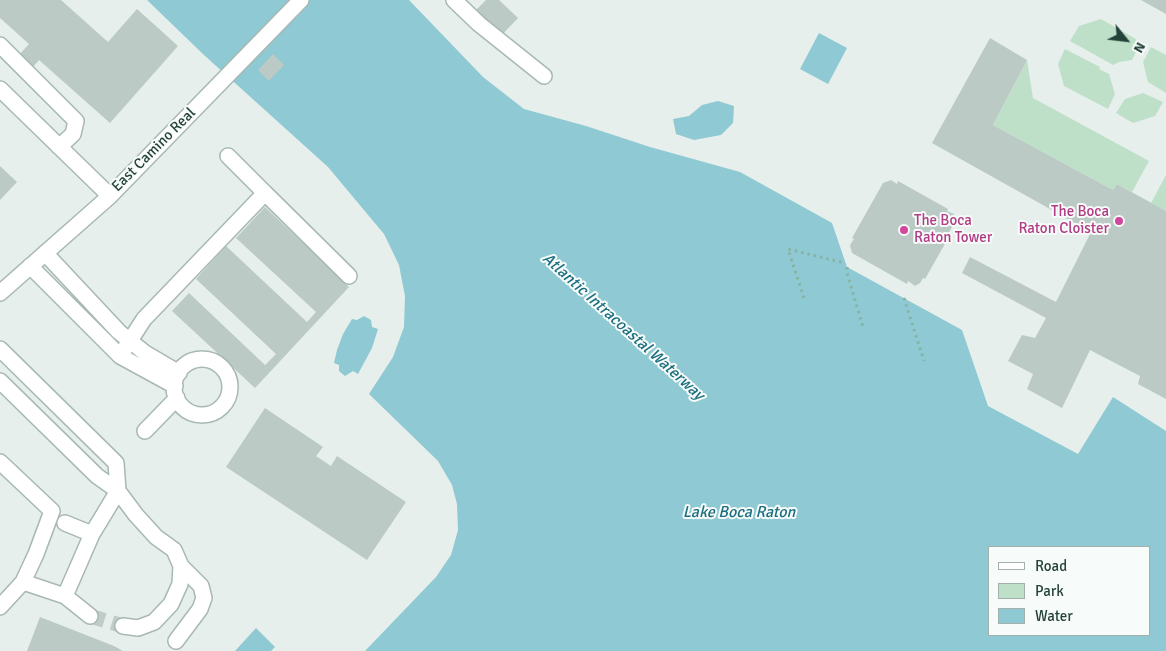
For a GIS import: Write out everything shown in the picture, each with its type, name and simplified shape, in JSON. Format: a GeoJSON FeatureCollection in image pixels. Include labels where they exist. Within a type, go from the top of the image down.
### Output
{"type":"FeatureCollection","features":[{"type":"Feature","properties":{"kind":"street","name":"East Camino Real"},"geometry":{"type":"LineString","coordinates":[[0,293],[110,196],[301,0]]}},
{"type":"Feature","properties":{"kind":"street"},"geometry":{"type":"LineString","coordinates":[[454,0],[478,24],[544,76]]}},
{"type":"Feature","properties":{"kind":"street"},"geometry":{"type":"LineString","coordinates":[[0,45],[76,121],[73,134],[59,147]]}},
{"type":"Feature","properties":{"kind":"street"},"geometry":{"type":"LineString","coordinates":[[0,90],[110,196]]}},
{"type":"Feature","properties":{"kind":"street"},"geometry":{"type":"LineString","coordinates":[[228,156],[349,276]]}},
{"type":"Feature","properties":{"kind":"street"},"geometry":{"type":"LineString","coordinates":[[120,356],[144,319],[265,193]]}},
{"type":"Feature","properties":{"kind":"street"},"geometry":{"type":"LineString","coordinates":[[45,253],[119,332],[145,353],[177,386]]}},
{"type":"Feature","properties":{"kind":"street"},"geometry":{"type":"LineString","coordinates":[[30,266],[120,356],[177,386]]}},
{"type":"Feature","properties":{"kind":"street"},"geometry":{"type":"LineString","coordinates":[[0,348],[116,463],[118,490],[92,534],[64,596]]}},
{"type":"Feature","properties":{"kind":"street"},"geometry":{"type":"LineString","coordinates":[[21,369],[2,383],[97,476],[118,490],[136,515],[156,537],[174,550],[181,566],[201,586],[204,598],[200,609],[176,641]]}},
{"type":"Feature","properties":{"kind":"street"},"geometry":{"type":"LineString","coordinates":[[145,431],[177,386]]}},
{"type":"Feature","properties":{"kind":"street"},"geometry":{"type":"LineString","coordinates":[[0,462],[52,511],[23,582],[0,607]]}},
{"type":"Feature","properties":{"kind":"street"},"geometry":{"type":"LineString","coordinates":[[65,523],[92,534]]}},
{"type":"Feature","properties":{"kind":"street"},"geometry":{"type":"LineString","coordinates":[[123,626],[138,628],[154,622],[170,604],[180,584],[181,566]]}},
{"type":"Feature","properties":{"kind":"street"},"geometry":{"type":"LineString","coordinates":[[23,582],[64,596],[90,616]]}},
{"type":"Feature","properties":{"kind":"path"},"geometry":{"type":"LineString","coordinates":[[804,298],[788,249],[846,265],[863,327]]}},
{"type":"Feature","properties":{"kind":"path"},"geometry":{"type":"LineString","coordinates":[[904,298],[924,361]]}},
{"type":"Feature","properties":{"kind":"green space"},"geometry":{"type":"Polygon","coordinates":[[[1101,19],[1141,42],[1132,60],[1113,65],[1070,41],[1079,26],[1101,19]]]}},
{"type":"Feature","properties":{"kind":"green space"},"geometry":{"type":"Polygon","coordinates":[[[1151,47],[1166,55],[1166,93],[1148,82],[1143,62],[1151,47]]]}},
{"type":"Feature","properties":{"kind":"green space"},"geometry":{"type":"Polygon","coordinates":[[[1065,49],[1100,67],[1099,69],[1109,74],[1115,94],[1108,109],[1064,86],[1058,64],[1065,49]]]}},
{"type":"Feature","properties":{"kind":"green space"},"geometry":{"type":"Polygon","coordinates":[[[1027,60],[1033,98],[1149,161],[1132,192],[1117,184],[1113,190],[993,125],[1027,60]]]}},
{"type":"Feature","properties":{"kind":"green space"},"geometry":{"type":"Polygon","coordinates":[[[1143,93],[1163,102],[1155,116],[1133,123],[1116,113],[1125,99],[1143,93]]]}},
{"type":"Feature","properties":{"kind":"green space"},"geometry":{"type":"Polygon","coordinates":[[[1166,175],[1166,211],[1151,203],[1166,175]]]}},
{"type":"Feature","properties":{"kind":"water"},"geometry":{"type":"Polygon","coordinates":[[[147,0],[409,0],[483,77],[524,109],[740,172],[832,223],[847,267],[962,330],[988,406],[1078,454],[1113,397],[1166,431],[1166,651],[365,651],[436,577],[451,555],[458,530],[457,504],[452,485],[438,461],[369,394],[393,357],[404,327],[405,296],[399,265],[384,234],[328,167],[204,55],[147,0]]]}},
{"type":"Feature","properties":{"kind":"water"},"geometry":{"type":"Polygon","coordinates":[[[819,33],[847,48],[828,84],[800,69],[819,33]]]}},
{"type":"Feature","properties":{"kind":"water"},"geometry":{"type":"Polygon","coordinates":[[[718,101],[734,106],[733,123],[721,135],[694,140],[676,134],[673,119],[689,116],[702,105],[718,101]]]}},
{"type":"Feature","properties":{"kind":"water"},"geometry":{"type":"Polygon","coordinates":[[[364,316],[371,320],[372,327],[378,329],[372,348],[358,374],[353,371],[345,376],[339,371],[339,365],[334,363],[337,350],[343,334],[352,319],[357,320],[364,316]]]}},
{"type":"Feature","properties":{"kind":"water"},"geometry":{"type":"Polygon","coordinates":[[[256,628],[275,647],[271,651],[235,651],[256,628]]]}},
{"type":"Feature","properties":{"kind":"building"},"geometry":{"type":"Polygon","coordinates":[[[0,0],[61,0],[108,42],[137,9],[178,46],[110,123],[39,60],[33,67],[19,55],[29,44],[0,18],[0,0]]]}},
{"type":"Feature","properties":{"kind":"building"},"geometry":{"type":"Polygon","coordinates":[[[486,0],[499,0],[518,18],[501,36],[475,11],[486,0]]]}},
{"type":"Feature","properties":{"kind":"building"},"geometry":{"type":"Polygon","coordinates":[[[1141,0],[1166,0],[1166,14],[1141,0]]]}},
{"type":"Feature","properties":{"kind":"building","name":"The Boca Raton Cloister"},"geometry":{"type":"Polygon","coordinates":[[[990,38],[1027,60],[993,125],[1113,190],[1117,184],[1166,211],[1166,399],[1138,384],[1140,376],[1090,350],[1062,408],[1027,389],[1033,374],[1008,361],[1022,335],[1035,338],[1046,318],[962,273],[970,257],[1056,302],[1091,232],[932,143],[990,38]]]}},
{"type":"Feature","properties":{"kind":"building"},"geometry":{"type":"Polygon","coordinates":[[[273,54],[284,65],[269,81],[258,70],[273,54]]]}},
{"type":"Feature","properties":{"kind":"building"},"geometry":{"type":"Polygon","coordinates":[[[0,166],[17,182],[0,200],[0,166]]]}},
{"type":"Feature","properties":{"kind":"building","name":"The Boca Raton Tower"},"geometry":{"type":"Polygon","coordinates":[[[891,180],[897,184],[898,181],[954,214],[955,222],[944,241],[946,242],[925,279],[923,278],[915,286],[908,281],[907,284],[852,253],[850,245],[854,239],[852,238],[883,183],[891,180]]]}},
{"type":"Feature","properties":{"kind":"building"},"geometry":{"type":"Polygon","coordinates":[[[265,207],[349,287],[255,388],[172,311],[189,293],[265,365],[276,354],[196,279],[226,246],[307,322],[316,312],[236,238],[265,207]]]}},
{"type":"Feature","properties":{"kind":"building"},"geometry":{"type":"Polygon","coordinates":[[[265,408],[323,447],[316,456],[331,466],[337,456],[406,502],[367,560],[226,467],[265,408]]]}},
{"type":"Feature","properties":{"kind":"building"},"geometry":{"type":"Polygon","coordinates":[[[40,617],[114,646],[123,651],[27,651],[40,617]]]}},
{"type":"Feature","properties":{"kind":"tunnel"},"geometry":{"type":"LineString","coordinates":[[90,616],[123,626]]}},
{"type":"Feature","properties":{"kind":"place","name":"The Boca Raton Cloister"},"geometry":{"type":"Point","coordinates":[1119,221]}},
{"type":"Feature","properties":{"kind":"place","name":"The Boca Raton Tower"},"geometry":{"type":"Point","coordinates":[904,230]}},
{"type":"Feature","properties":{"kind":"water label","name":"Atlantic Intracoastal Waterway"},"geometry":{"type":"Point","coordinates":[623,327]}},
{"type":"Feature","properties":{"kind":"water label","name":"Lake Boca Raton"},"geometry":{"type":"Point","coordinates":[739,513]}}]}
